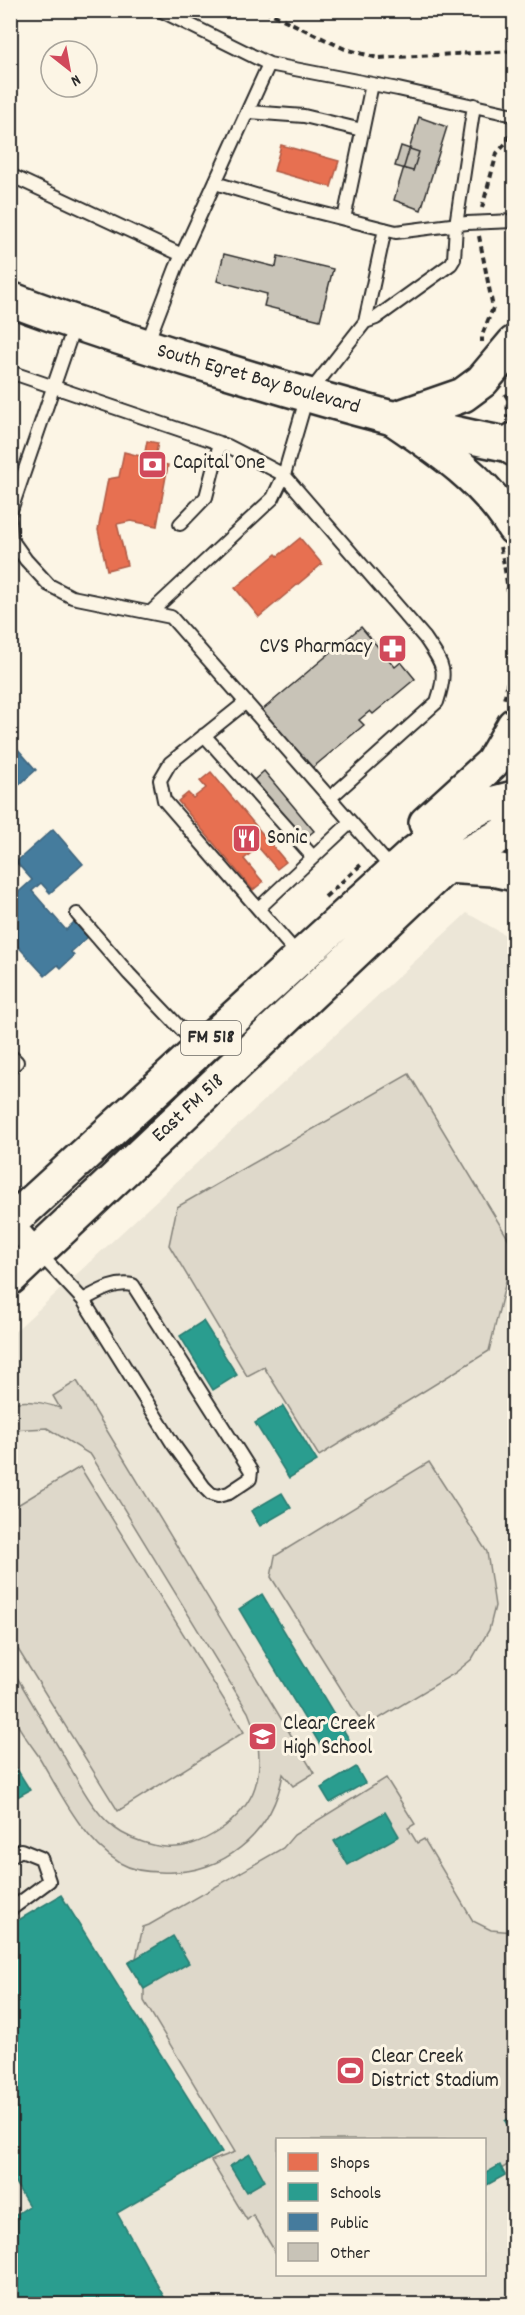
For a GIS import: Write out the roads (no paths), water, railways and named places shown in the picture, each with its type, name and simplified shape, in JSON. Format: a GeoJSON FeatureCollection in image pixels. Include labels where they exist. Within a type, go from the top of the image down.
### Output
{"type":"FeatureCollection","features":[{"type":"Feature","properties":{"kind":"main road","name":"South Egret Bay Boulevard"},"geometry":{"type":"LineString","coordinates":[[10,299],[146,347],[307,396],[394,419],[513,445]]}},
{"type":"Feature","properties":{"kind":"main road"},"geometry":{"type":"LineString","coordinates":[[394,419],[463,395],[482,381],[514,343]]}},
{"type":"Feature","properties":{"kind":"main road"},"geometry":{"type":"LineString","coordinates":[[394,419],[465,469],[487,491],[505,534]]}},
{"type":"Feature","properties":{"kind":"main road","name":"FM 518"},"geometry":{"type":"LineString","coordinates":[[404,863],[421,827],[492,763],[508,716]]}},
{"type":"Feature","properties":{"kind":"main road","name":"East FM 518"},"geometry":{"type":"LineString","coordinates":[[11,1222],[404,863],[461,818],[483,806],[514,798]]}},
{"type":"Feature","properties":{"kind":"main road","name":"FM 518"},"geometry":{"type":"LineString","coordinates":[[446,866],[502,835],[514,831]]}},
{"type":"Feature","properties":{"kind":"main road"},"geometry":{"type":"LineString","coordinates":[[446,866],[483,868],[514,874]]}},
{"type":"Feature","properties":{"kind":"main road","name":"East FM 518"},"geometry":{"type":"LineString","coordinates":[[10,1278],[446,866]]}},
{"type":"Feature","properties":{"kind":"street"},"geometry":{"type":"LineString","coordinates":[[11,1222],[38,1253]]}},
{"type":"Feature","properties":{"kind":"lane"},"geometry":{"type":"LineString","coordinates":[[160,10],[269,64],[514,115]]}},
{"type":"Feature","properties":{"kind":"lane"},"geometry":{"type":"LineString","coordinates":[[146,347],[182,255],[269,64]]}},
{"type":"Feature","properties":{"kind":"lane"},"geometry":{"type":"LineString","coordinates":[[344,219],[372,84]]}},
{"type":"Feature","properties":{"kind":"lane"},"geometry":{"type":"LineString","coordinates":[[364,322],[376,318],[451,264],[454,259],[456,225],[474,105]]}},
{"type":"Feature","properties":{"kind":"lane"},"geometry":{"type":"LineString","coordinates":[[249,112],[304,116],[363,130]]}},
{"type":"Feature","properties":{"kind":"lane"},"geometry":{"type":"LineString","coordinates":[[10,175],[182,255]]}},
{"type":"Feature","properties":{"kind":"lane"},"geometry":{"type":"LineString","coordinates":[[215,183],[396,232],[514,221]]}},
{"type":"Feature","properties":{"kind":"lane"},"geometry":{"type":"LineString","coordinates":[[151,612],[273,498],[284,475],[307,396],[364,322],[385,230]]}},
{"type":"Feature","properties":{"kind":"lane"},"geometry":{"type":"LineString","coordinates":[[10,513],[75,323]]}},
{"type":"Feature","properties":{"kind":"lane"},"geometry":{"type":"LineString","coordinates":[[10,372],[220,443],[284,475],[425,638],[442,663],[444,682],[437,702],[330,798]]}},
{"type":"Feature","properties":{"kind":"lane"},"geometry":{"type":"LineString","coordinates":[[180,524],[206,497],[220,443]]}},
{"type":"Feature","properties":{"kind":"lane"},"geometry":{"type":"LineString","coordinates":[[10,521],[11,539],[26,560],[49,585],[72,597],[171,617],[351,822],[404,863]]}},
{"type":"Feature","properties":{"kind":"lane"},"geometry":{"type":"LineString","coordinates":[[246,702],[170,763],[160,780],[164,800],[300,957]]}},
{"type":"Feature","properties":{"kind":"lane"},"geometry":{"type":"LineString","coordinates":[[204,735],[314,857]]}},
{"type":"Feature","properties":{"kind":"lane"},"geometry":{"type":"LineString","coordinates":[[259,908],[351,822]]}},
{"type":"Feature","properties":{"kind":"lane"},"geometry":{"type":"LineString","coordinates":[[77,914],[129,974],[200,1049]]}},
{"type":"Feature","properties":{"kind":"lane"},"geometry":{"type":"LineString","coordinates":[[10,1055],[17,1062],[10,1068]]}},
{"type":"Feature","properties":{"kind":"lane"},"geometry":{"type":"LineString","coordinates":[[38,1253],[83,1300],[173,1444],[204,1487],[211,1494],[218,1496],[229,1493],[250,1479],[250,1471],[133,1285],[123,1283],[83,1300]]}},
{"type":"Feature","properties":{"kind":"lane"},"geometry":{"type":"LineString","coordinates":[[10,1857],[21,1850],[40,1858],[49,1881],[10,1910]]}},
{"type":"Feature","properties":{"kind":"place","name":"Capital One"},"geometry":{"type":"Point","coordinates":[152,464]}},
{"type":"Feature","properties":{"kind":"place","name":"CVS Pharmacy"},"geometry":{"type":"Point","coordinates":[393,648]}},
{"type":"Feature","properties":{"kind":"place","name":"Sonic"},"geometry":{"type":"Point","coordinates":[246,839]}},
{"type":"Feature","properties":{"kind":"place","name":"Clear Creek High School"},"geometry":{"type":"Point","coordinates":[262,1737]}},
{"type":"Feature","properties":{"kind":"place","name":"Clear Creek District Stadium"},"geometry":{"type":"Point","coordinates":[350,2070]}}]}
